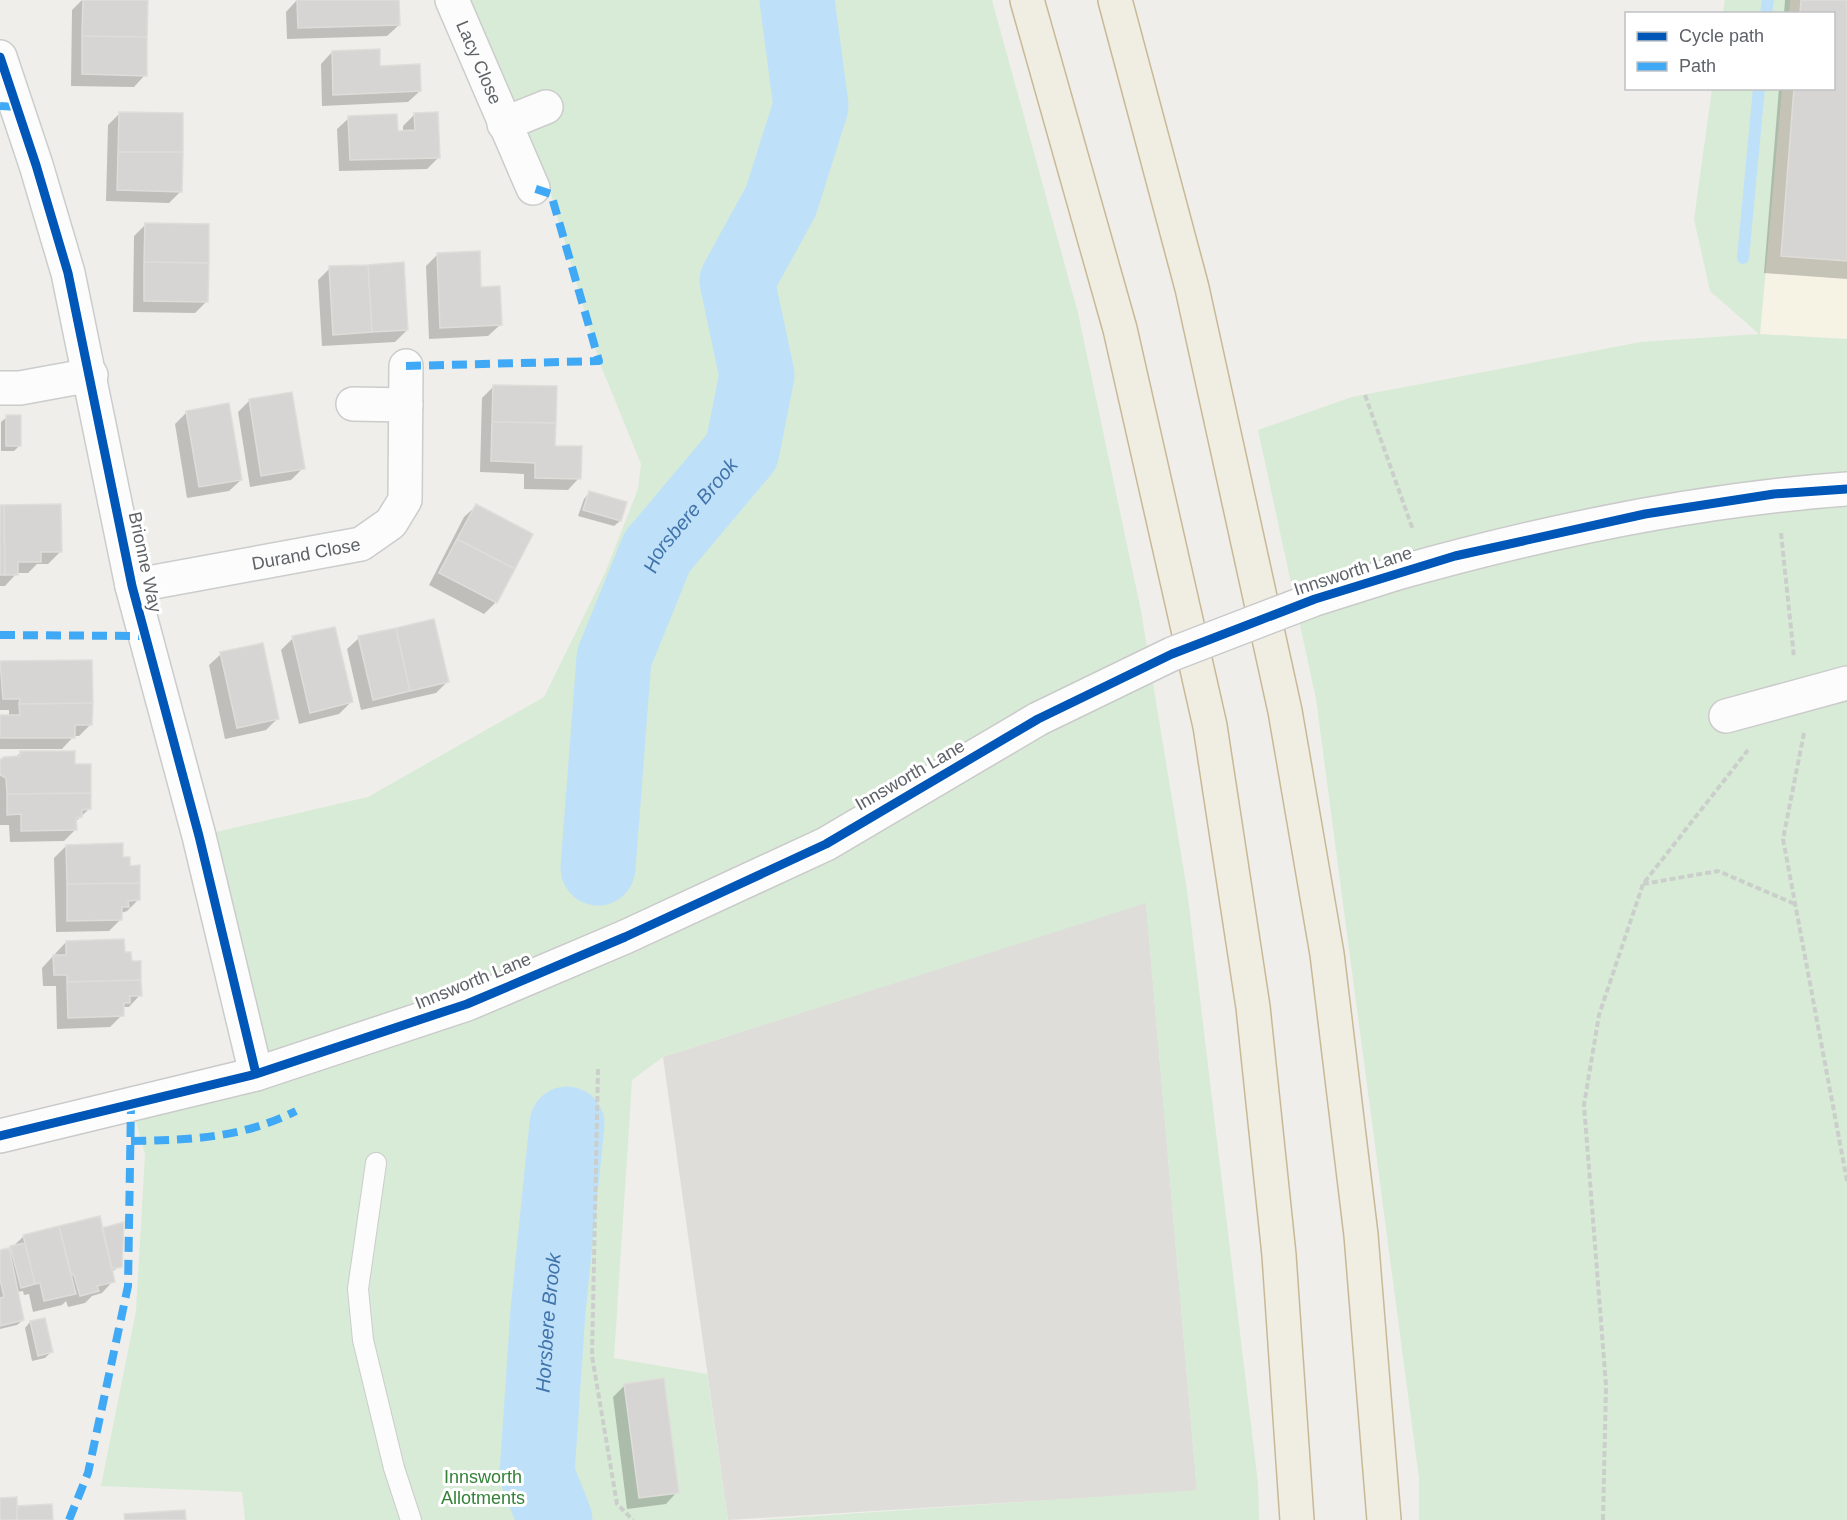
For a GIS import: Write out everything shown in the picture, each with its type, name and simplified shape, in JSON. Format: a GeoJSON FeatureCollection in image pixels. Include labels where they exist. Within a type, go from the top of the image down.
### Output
{"type":"FeatureCollection","features":[{"type":"Feature","properties":{"kind":"highway"},"geometry":{"type":"LineString","coordinates":[[1027,0],[1120,329],[1210,726],[1253,1007],[1279,1255],[1297,1520]]}},
{"type":"Feature","properties":{"kind":"highway"},"geometry":{"type":"LineString","coordinates":[[1114,0],[1192,288],[1287,723],[1327,954],[1361,1235],[1384,1520]]}},
{"type":"Feature","properties":{"kind":"street","name":"Lacy Close"},"geometry":{"type":"LineString","coordinates":[[452,0],[533,188]]}},
{"type":"Feature","properties":{"kind":"street","name":"Brionne Way"},"geometry":{"type":"LineString","coordinates":[[0,57],[36,165],[68,273],[91,375],[132,586],[199,836],[256,1074]]}},
{"type":"Feature","properties":{"kind":"street","name":"Lacy Close"},"geometry":{"type":"LineString","coordinates":[[504,124],[546,107]]}},
{"type":"Feature","properties":{"kind":"street","name":"Durand Close"},"geometry":{"type":"LineString","coordinates":[[132,586],[361,544],[391,523],[405,500],[406,366]]}},
{"type":"Feature","properties":{"kind":"street"},"geometry":{"type":"LineString","coordinates":[[0,388],[20,388],[91,375]]}},
{"type":"Feature","properties":{"kind":"street"},"geometry":{"type":"LineString","coordinates":[[352,404],[406,405]]}},
{"type":"Feature","properties":{"kind":"street","name":"Innsworth Lane"},"geometry":{"type":"LineString","coordinates":[[0,1136],[256,1074],[467,1004],[625,937],[826,844],[1038,719],[1172,654],[1315,599],[1455,556],[1645,514],[1774,494],[1847,489]]}},
{"type":"Feature","properties":{"kind":"street"},"geometry":{"type":"LineString","coordinates":[[1726,716],[1847,683]]}},
{"type":"Feature","properties":{"kind":"lane"},"geometry":{"type":"LineString","coordinates":[[376,1163],[358,1289],[363,1340],[394,1468],[411,1520]]}},
{"type":"Feature","properties":{"kind":"path"},"geometry":{"type":"LineString","coordinates":[[1365,395],[1413,531]]}},
{"type":"Feature","properties":{"kind":"path"},"geometry":{"type":"LineString","coordinates":[[1783,542],[1805,738],[1783,839],[1847,1181]]}},
{"type":"Feature","properties":{"kind":"path"},"geometry":{"type":"LineString","coordinates":[[1603,1520],[1606,1385],[1584,1105],[1599,1016],[1643,884],[1752,746]]}},
{"type":"Feature","properties":{"kind":"path"},"geometry":{"type":"LineString","coordinates":[[1643,884],[1718,871],[1795,904]]}},
{"type":"Feature","properties":{"kind":"path"},"geometry":{"type":"LineString","coordinates":[[598,1069],[592,1356],[617,1504],[633,1520]]}},
{"type":"Feature","properties":{"kind":"shaded area"},"geometry":{"type":"Polygon","coordinates":[[[1791,0],[1847,0],[1847,339],[1760,334],[1782,90],[1835,90],[1835,12],[1789,12],[1791,0]]]}},
{"type":"Feature","properties":{"kind":"shaded area"},"geometry":{"type":"Polygon","coordinates":[[[1146,902],[1197,1491],[728,1520],[663,1057],[1146,902]]]}},
{"type":"Feature","properties":{"kind":"green space","name":"Innsworth Allotments"},"geometry":{"type":"Polygon","coordinates":[[[452,0],[992,0],[1078,313],[1141,611],[1187,890],[1258,1483],[1259,1520],[760,1520],[1197,1490],[1146,903],[663,1057],[632,1080],[614,1358],[707,1374],[728,1520],[245,1520],[242,1492],[101,1486],[136,1311],[145,1154],[131,1104],[256,1074],[199,836],[368,797],[544,697],[605,573],[638,489],[641,464],[599,361],[551,194],[533,188],[452,0]]]}},
{"type":"Feature","properties":{"kind":"green space"},"geometry":{"type":"Polygon","coordinates":[[[1725,0],[1790,0],[1789,12],[1723,12],[1725,0]]]}},
{"type":"Feature","properties":{"kind":"green space"},"geometry":{"type":"Polygon","coordinates":[[[1712,90],[1782,90],[1760,334],[1847,339],[1847,1520],[1419,1520],[1419,1478],[1316,699],[1258,430],[1352,397],[1641,342],[1759,334],[1710,291],[1694,219],[1712,90]]]}},
{"type":"Feature","properties":{"kind":"building"},"geometry":{"type":"Polygon","coordinates":[[[83,0],[148,0],[147,37],[82,36],[83,0]]]}},
{"type":"Feature","properties":{"kind":"building"},"geometry":{"type":"Polygon","coordinates":[[[297,0],[399,0],[400,25],[298,28],[297,0]]]}},
{"type":"Feature","properties":{"kind":"building"},"geometry":{"type":"Polygon","coordinates":[[[1801,0],[1847,0],[1847,261],[1781,256],[1794,90],[1835,90],[1835,12],[1800,12],[1801,0]]]}},
{"type":"Feature","properties":{"kind":"building"},"geometry":{"type":"Polygon","coordinates":[[[82,36],[147,37],[147,76],[82,74],[82,36]]]}},
{"type":"Feature","properties":{"kind":"building"},"geometry":{"type":"Polygon","coordinates":[[[380,49],[380,66],[420,64],[421,91],[333,95],[332,51],[380,49]]]}},
{"type":"Feature","properties":{"kind":"building"},"geometry":{"type":"Polygon","coordinates":[[[119,112],[183,113],[183,152],[118,152],[119,112]]]}},
{"type":"Feature","properties":{"kind":"building"},"geometry":{"type":"Polygon","coordinates":[[[438,112],[440,158],[350,160],[348,116],[397,114],[398,131],[415,130],[414,113],[438,112]]]}},
{"type":"Feature","properties":{"kind":"building"},"geometry":{"type":"Polygon","coordinates":[[[118,152],[183,152],[182,192],[117,190],[118,152]]]}},
{"type":"Feature","properties":{"kind":"building"},"geometry":{"type":"Polygon","coordinates":[[[145,223],[209,224],[209,263],[144,262],[145,223]]]}},
{"type":"Feature","properties":{"kind":"building"},"geometry":{"type":"Polygon","coordinates":[[[480,251],[481,287],[500,286],[502,325],[440,328],[437,253],[480,251]]]}},
{"type":"Feature","properties":{"kind":"building"},"geometry":{"type":"Polygon","coordinates":[[[144,262],[209,263],[208,302],[144,301],[144,262]]]}},
{"type":"Feature","properties":{"kind":"building"},"geometry":{"type":"Polygon","coordinates":[[[404,262],[408,330],[372,332],[368,265],[404,262]]]}},
{"type":"Feature","properties":{"kind":"building"},"geometry":{"type":"Polygon","coordinates":[[[368,265],[372,332],[333,335],[329,266],[368,265]]]}},
{"type":"Feature","properties":{"kind":"building"},"geometry":{"type":"Polygon","coordinates":[[[493,385],[557,386],[556,423],[492,422],[493,385]]]}},
{"type":"Feature","properties":{"kind":"building"},"geometry":{"type":"Polygon","coordinates":[[[292,392],[305,469],[261,476],[249,399],[292,392]]]}},
{"type":"Feature","properties":{"kind":"building"},"geometry":{"type":"Polygon","coordinates":[[[229,403],[242,480],[199,487],[186,411],[229,403]]]}},
{"type":"Feature","properties":{"kind":"building"},"geometry":{"type":"Polygon","coordinates":[[[6,415],[21,415],[21,446],[6,446],[6,415]]]}},
{"type":"Feature","properties":{"kind":"building"},"geometry":{"type":"Polygon","coordinates":[[[492,422],[556,423],[555,446],[582,446],[581,479],[535,478],[535,463],[491,461],[492,422]]]}},
{"type":"Feature","properties":{"kind":"building"},"geometry":{"type":"Polygon","coordinates":[[[589,491],[627,502],[621,521],[583,510],[589,491]]]}},
{"type":"Feature","properties":{"kind":"building"},"geometry":{"type":"Polygon","coordinates":[[[61,504],[62,552],[41,552],[41,562],[18,562],[18,575],[5,575],[4,505],[61,504]]]}},
{"type":"Feature","properties":{"kind":"building"},"geometry":{"type":"Polygon","coordinates":[[[476,504],[533,534],[515,569],[457,539],[476,504]]]}},
{"type":"Feature","properties":{"kind":"building"},"geometry":{"type":"Polygon","coordinates":[[[0,505],[4,505],[5,575],[0,575],[0,505]]]}},
{"type":"Feature","properties":{"kind":"building"},"geometry":{"type":"Polygon","coordinates":[[[457,539],[515,569],[497,603],[439,573],[457,539]]]}},
{"type":"Feature","properties":{"kind":"building"},"geometry":{"type":"Polygon","coordinates":[[[434,619],[449,682],[410,691],[396,628],[434,619]]]}},
{"type":"Feature","properties":{"kind":"building"},"geometry":{"type":"Polygon","coordinates":[[[335,627],[353,702],[310,713],[292,636],[335,627]]]}},
{"type":"Feature","properties":{"kind":"building"},"geometry":{"type":"Polygon","coordinates":[[[396,628],[410,691],[373,700],[358,636],[396,628]]]}},
{"type":"Feature","properties":{"kind":"building"},"geometry":{"type":"Polygon","coordinates":[[[263,643],[279,719],[237,728],[220,652],[263,643]]]}},
{"type":"Feature","properties":{"kind":"building"},"geometry":{"type":"Polygon","coordinates":[[[92,660],[93,703],[19,704],[20,699],[3,699],[0,661],[92,660]]]}},
{"type":"Feature","properties":{"kind":"building"},"geometry":{"type":"Polygon","coordinates":[[[93,703],[92,725],[75,725],[75,738],[0,738],[0,715],[20,715],[19,704],[93,703]]]}},
{"type":"Feature","properties":{"kind":"building"},"geometry":{"type":"Polygon","coordinates":[[[20,751],[75,751],[75,764],[91,764],[91,793],[7,794],[6,778],[0,775],[0,760],[4,757],[20,756],[20,751]]]}},
{"type":"Feature","properties":{"kind":"building"},"geometry":{"type":"Polygon","coordinates":[[[91,793],[91,809],[82,810],[82,817],[76,818],[77,830],[21,831],[21,814],[7,815],[7,794],[91,793]]]}},
{"type":"Feature","properties":{"kind":"building"},"geometry":{"type":"Polygon","coordinates":[[[123,843],[123,857],[130,857],[130,866],[140,865],[140,883],[67,884],[66,845],[123,843]]]}},
{"type":"Feature","properties":{"kind":"building"},"geometry":{"type":"Polygon","coordinates":[[[140,883],[140,900],[128,901],[129,907],[122,907],[122,920],[67,921],[67,884],[140,883]]]}},
{"type":"Feature","properties":{"kind":"building"},"geometry":{"type":"Polygon","coordinates":[[[124,939],[125,952],[131,952],[132,961],[141,961],[141,980],[67,982],[67,975],[54,975],[53,955],[66,955],[66,941],[124,939]]]}},
{"type":"Feature","properties":{"kind":"building"},"geometry":{"type":"Polygon","coordinates":[[[141,980],[142,996],[130,996],[130,1003],[124,1003],[124,1016],[68,1018],[67,982],[141,980]]]}},
{"type":"Feature","properties":{"kind":"building"},"geometry":{"type":"Polygon","coordinates":[[[100,1216],[115,1282],[97,1286],[99,1291],[80,1296],[74,1275],[71,1275],[59,1226],[100,1216]]]}},
{"type":"Feature","properties":{"kind":"building"},"geometry":{"type":"Polygon","coordinates":[[[124,1222],[122,1267],[112,1269],[102,1228],[124,1222]]]}},
{"type":"Feature","properties":{"kind":"building"},"geometry":{"type":"Polygon","coordinates":[[[59,1226],[76,1294],[44,1301],[40,1283],[35,1284],[23,1235],[59,1226]]]}},
{"type":"Feature","properties":{"kind":"building"},"geometry":{"type":"Polygon","coordinates":[[[25,1243],[35,1284],[21,1288],[10,1246],[25,1243]]]}},
{"type":"Feature","properties":{"kind":"building"},"geometry":{"type":"Polygon","coordinates":[[[9,1248],[24,1320],[0,1326],[0,1298],[4,1297],[0,1279],[0,1250],[9,1248]]]}},
{"type":"Feature","properties":{"kind":"building"},"geometry":{"type":"Polygon","coordinates":[[[45,1318],[53,1352],[38,1356],[30,1321],[45,1318]]]}},
{"type":"Feature","properties":{"kind":"building"},"geometry":{"type":"Polygon","coordinates":[[[664,1378],[679,1493],[639,1498],[624,1384],[664,1378]]]}},
{"type":"Feature","properties":{"kind":"building"},"geometry":{"type":"Polygon","coordinates":[[[17,1497],[17,1520],[0,1520],[0,1498],[17,1497]]]}},
{"type":"Feature","properties":{"kind":"building"},"geometry":{"type":"Polygon","coordinates":[[[52,1504],[53,1520],[17,1520],[17,1506],[52,1504]]]}},
{"type":"Feature","properties":{"kind":"building"},"geometry":{"type":"Polygon","coordinates":[[[185,1510],[186,1520],[125,1520],[124,1514],[185,1510]]]}},
{"type":"Feature","properties":{"kind":"waterway","name":"Horsbere Brook"},"geometry":{"type":"LineString","coordinates":[[598,868],[614,658],[657,552],[742,451],[757,375],[737,281],[781,201],[811,106],[797,0]]}},
{"type":"Feature","properties":{"kind":"waterway"},"geometry":{"type":"LineString","coordinates":[[1766,12],[1768,0]]}},
{"type":"Feature","properties":{"kind":"waterway"},"geometry":{"type":"LineString","coordinates":[[1743,258],[1759,90]]}},
{"type":"Feature","properties":{"kind":"waterway","name":"Horsbere Brook"},"geometry":{"type":"LineString","coordinates":[[555,1520],[537,1474],[548,1311],[567,1124]]}},
{"type":"Feature","properties":{"kind":"marked path"},"geometry":{"type":"LineString","coordinates":[[0,106],[17,107]]}},
{"type":"Feature","properties":{"kind":"marked path"},"geometry":{"type":"LineString","coordinates":[[406,366],[599,361],[551,194],[533,188]]}},
{"type":"Feature","properties":{"kind":"marked path"},"geometry":{"type":"LineString","coordinates":[[0,635],[144,636]]}},
{"type":"Feature","properties":{"kind":"marked path"},"geometry":{"type":"LineString","coordinates":[[69,1520],[88,1473],[128,1286],[131,1104]]}},
{"type":"Feature","properties":{"kind":"marked path"},"geometry":{"type":"LineString","coordinates":[[131,1141],[216,1136],[256,1127],[296,1111]]}},
{"type":"Feature","properties":{"kind":"cycle path"},"geometry":{"type":"LineString","coordinates":[[0,57],[36,165],[68,273],[132,586],[199,836],[256,1074]]}},
{"type":"Feature","properties":{"kind":"cycle path"},"geometry":{"type":"LineString","coordinates":[[0,1136],[256,1074],[467,1004],[625,937],[826,844],[1038,719],[1172,654],[1315,599],[1455,556],[1645,514],[1774,494],[1847,489]]}}]}
